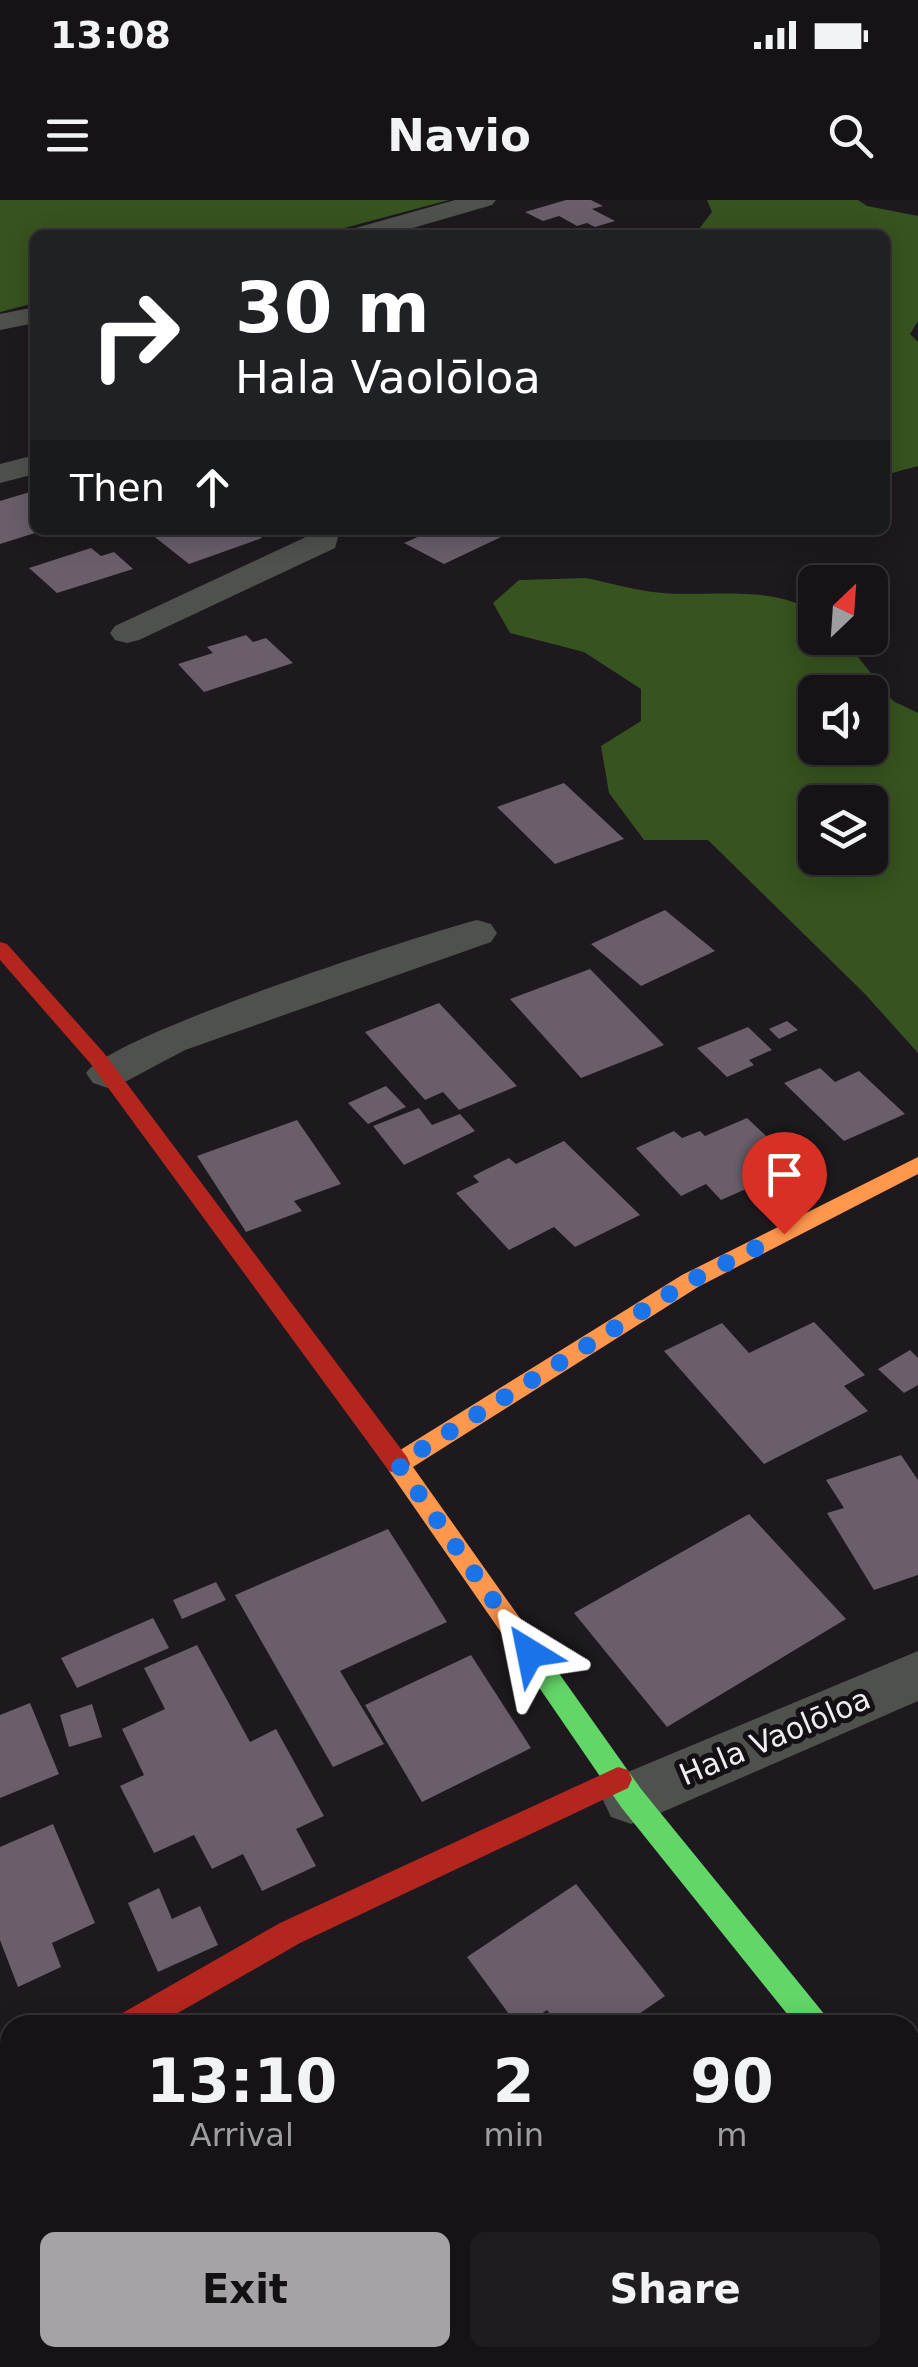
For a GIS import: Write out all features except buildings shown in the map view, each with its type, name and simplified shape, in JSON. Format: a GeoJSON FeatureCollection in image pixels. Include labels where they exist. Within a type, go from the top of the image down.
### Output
{"type":"FeatureCollection","features":[{"type":"Feature","properties":{"kind":"street"},"geometry":{"type":"LineString","coordinates":[[379,230],[483,200]]}},
{"type":"Feature","properties":{"kind":"street"},"geometry":{"type":"LineString","coordinates":[[0,322],[30,315]]}},
{"type":"Feature","properties":{"kind":"street"},"geometry":{"type":"LineString","coordinates":[[0,474],[30,465]]}},
{"type":"Feature","properties":{"kind":"street"},"geometry":{"type":"LineString","coordinates":[[127,634],[324,541],[324,535]]}},
{"type":"Feature","properties":{"kind":"street"},"geometry":{"type":"LineString","coordinates":[[108,1074],[170,1040],[477,933]]}},
{"type":"Feature","properties":{"kind":"street"},"geometry":{"type":"LineString","coordinates":[[0,948],[108,1074],[398,1464],[625,1788],[807,2015]]}},
{"type":"Feature","properties":{"kind":"street"},"geometry":{"type":"LineString","coordinates":[[398,1464],[690,1281],[918,1165]]}},
{"type":"Feature","properties":{"kind":"street","name":"Hala Vaolōloa"},"geometry":{"type":"LineString","coordinates":[[625,1788],[918,1676]]}},
{"type":"Feature","properties":{"kind":"street"},"geometry":{"type":"LineString","coordinates":[[146,2015],[290,1933],[625,1788]]}},
{"type":"Feature","properties":{"kind":"green space"},"geometry":{"type":"Polygon","coordinates":[[[0,200],[449,200],[337,230],[30,230],[30,304],[0,312],[0,200]]]}},
{"type":"Feature","properties":{"kind":"green space"},"geometry":{"type":"Polygon","coordinates":[[[707,200],[858,200],[867,206],[918,216],[918,321],[910,334],[918,342],[918,466],[890,474],[890,230],[697,230],[712,212],[707,200]]]}},
{"type":"Feature","properties":{"kind":"green space"},"geometry":{"type":"Polygon","coordinates":[[[586,578],[653,592],[763,595],[798,604],[798,655],[856,655],[872,675],[798,675],[798,765],[888,765],[888,695],[918,713],[918,1053],[865,994],[708,840],[644,840],[609,793],[601,746],[641,721],[641,689],[584,652],[510,633],[493,603],[519,580],[586,578]]]}},
{"type":"Feature","properties":{"kind":"traffic: fast"},"geometry":{"type":"LineString","coordinates":[[532,1656],[631,1798],[807,2015]]}},
{"type":"Feature","properties":{"kind":"traffic: slow"},"geometry":{"type":"LineString","coordinates":[[532,1656],[398,1464],[690,1281],[918,1165]]}},
{"type":"Feature","properties":{"kind":"traffic: jam"},"geometry":{"type":"LineString","coordinates":[[0,948],[97,1058],[398,1464]]}},
{"type":"Feature","properties":{"kind":"traffic: jam"},"geometry":{"type":"LineString","coordinates":[[146,2015],[290,1933],[618,1779]]}},
{"type":"Feature","properties":{"kind":"route"},"geometry":{"type":"LineString","coordinates":[[530,1653],[398,1464],[690,1281],[784,1234]]}}]}
